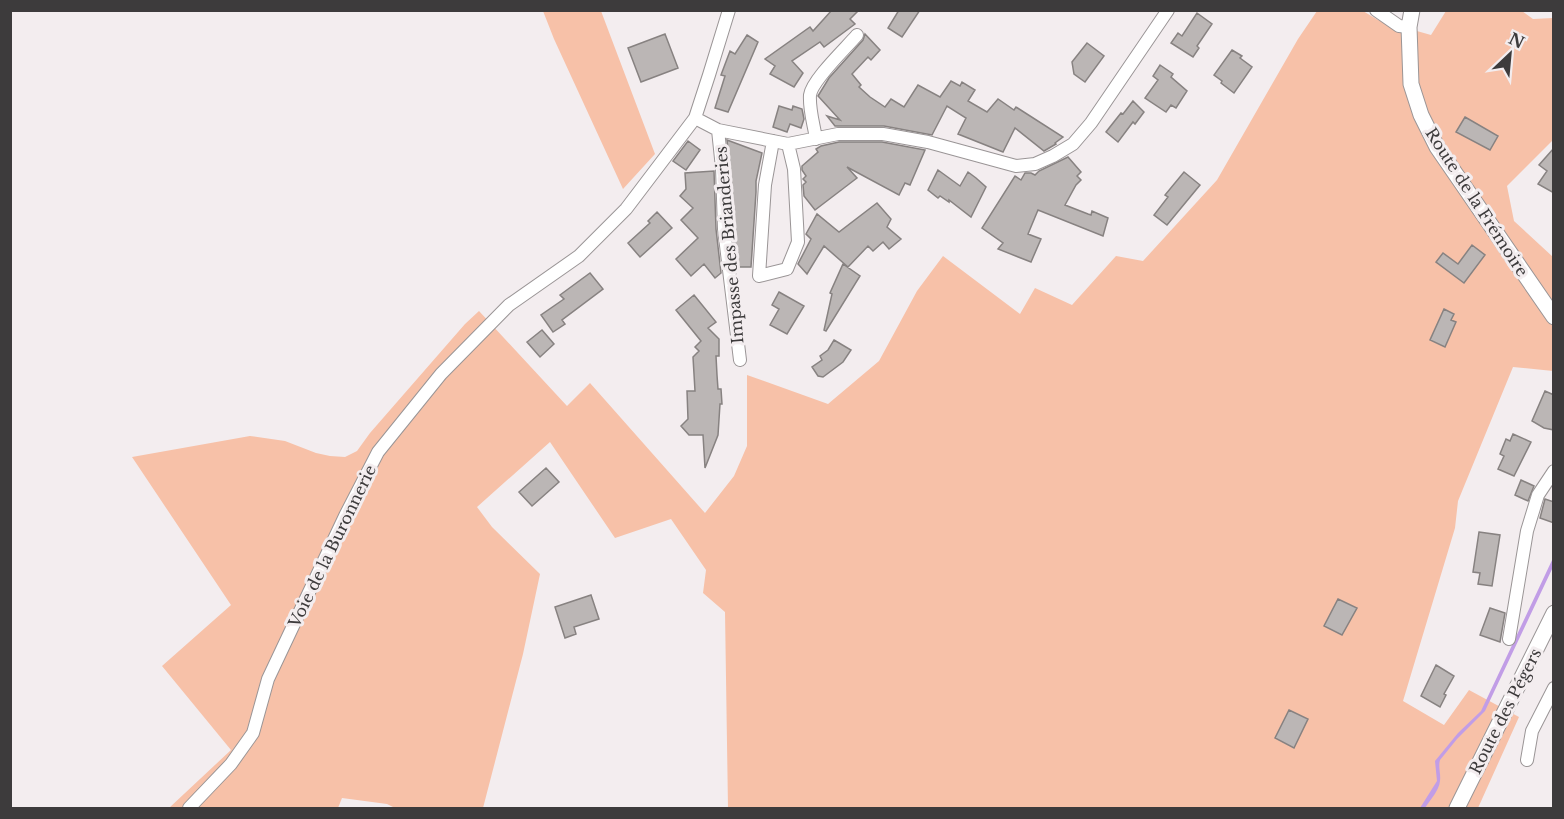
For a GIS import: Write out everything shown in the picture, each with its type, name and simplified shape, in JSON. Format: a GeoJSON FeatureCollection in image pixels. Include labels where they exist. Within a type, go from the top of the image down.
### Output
{"type":"FeatureCollection","features":[{"type":"Feature","properties":{"kind":"street","name":"Voie de la Buronnerie"},"geometry":{"type":"LineString","coordinates":[[189,808],[231,764],[253,733],[268,679],[340,525],[378,452],[441,374],[509,305],[579,256],[626,209],[695,117],[729,10]]}},
{"type":"Feature","properties":{"kind":"street"},"geometry":{"type":"LineString","coordinates":[[695,117],[718,130],[788,144],[838,134],[883,134],[928,142],[1016,166],[1035,164],[1073,144],[1091,123],[1168,10]]}},
{"type":"Feature","properties":{"kind":"street"},"geometry":{"type":"LineString","coordinates":[[1376,10],[1400,26],[1409,27]]}},
{"type":"Feature","properties":{"kind":"street","name":"Route de la Frémoire"},"geometry":{"type":"LineString","coordinates":[[1412,10],[1409,27],[1412,84],[1421,115],[1437,147],[1554,317]]}},
{"type":"Feature","properties":{"kind":"street"},"geometry":{"type":"LineString","coordinates":[[816,139],[810,93],[814,83],[857,35]]}},
{"type":"Feature","properties":{"kind":"street","name":"Impasse des Brianderies"},"geometry":{"type":"LineString","coordinates":[[718,130],[724,229],[740,360]]}},
{"type":"Feature","properties":{"kind":"street"},"geometry":{"type":"LineString","coordinates":[[773,141],[765,185],[759,276],[787,269],[798,242],[794,169],[788,144]]}},
{"type":"Feature","properties":{"kind":"street"},"geometry":{"type":"LineString","coordinates":[[1509,639],[1527,531],[1538,495],[1554,471]]}},
{"type":"Feature","properties":{"kind":"street","name":"Route des Pégers"},"geometry":{"type":"LineString","coordinates":[[1457,808],[1554,614]]}},
{"type":"Feature","properties":{"kind":"street"},"geometry":{"type":"LineString","coordinates":[[1527,760],[1532,731],[1554,688]]}},
{"type":"Feature","properties":{"kind":"shaded area"},"geometry":{"type":"Polygon","coordinates":[[[543,11],[601,11],[655,154],[623,189],[554,39],[543,11]]]}},
{"type":"Feature","properties":{"kind":"shaded area"},"geometry":{"type":"Polygon","coordinates":[[[1317,11],[1363,11],[1378,20],[1431,35],[1446,11],[1522,11],[1533,19],[1553,18],[1553,140],[1507,186],[1514,221],[1553,257],[1553,371],[1513,367],[1458,501],[1455,528],[1403,701],[1444,725],[1469,690],[1519,717],[1478,808],[728,808],[725,612],[703,593],[706,570],[671,519],[615,538],[550,442],[477,507],[492,527],[540,574],[523,654],[483,808],[395,808],[387,804],[342,798],[338,808],[169,808],[231,750],[162,666],[231,605],[132,457],[250,436],[285,441],[316,453],[345,457],[357,451],[370,433],[479,311],[567,406],[590,383],[705,513],[734,476],[747,446],[747,375],[828,404],[879,361],[917,291],[943,256],[1020,314],[1035,288],[1072,305],[1116,256],[1143,261],[1217,180],[1298,39],[1317,11]]]}},
{"type":"Feature","properties":{"kind":"shaded area"},"geometry":{"type":"Polygon","coordinates":[[[1553,558],[1553,567],[1485,711],[1440,760],[1438,788],[1425,808],[1420,808],[1437,781],[1435,761],[1458,733],[1481,711],[1553,558]]]}},
{"type":"Feature","properties":{"kind":"building"},"geometry":{"type":"Polygon","coordinates":[[[832,10],[859,10],[850,19],[855,24],[824,47],[820,42],[792,61],[803,73],[794,87],[770,74],[775,66],[765,59],[810,27],[813,31],[832,10]]]}},
{"type":"Feature","properties":{"kind":"building"},"geometry":{"type":"Polygon","coordinates":[[[899,10],[920,10],[902,37],[888,28],[899,10]]]}},
{"type":"Feature","properties":{"kind":"building"},"geometry":{"type":"Polygon","coordinates":[[[1197,13],[1212,24],[1197,46],[1199,48],[1193,57],[1171,43],[1178,33],[1182,36],[1197,13]]]}},
{"type":"Feature","properties":{"kind":"building"},"geometry":{"type":"Polygon","coordinates":[[[665,34],[678,68],[641,82],[628,48],[665,34]]]}},
{"type":"Feature","properties":{"kind":"building"},"geometry":{"type":"Polygon","coordinates":[[[865,34],[880,50],[871,60],[868,57],[852,74],[861,85],[859,87],[885,107],[891,99],[904,107],[918,85],[940,97],[951,81],[960,86],[962,82],[975,90],[968,101],[987,112],[998,99],[1014,110],[1016,107],[1063,137],[1044,151],[1015,128],[1003,152],[958,134],[966,118],[947,106],[932,135],[884,126],[835,126],[827,116],[840,120],[818,96],[829,78],[863,40],[865,34]]]}},
{"type":"Feature","properties":{"kind":"building"},"geometry":{"type":"Polygon","coordinates":[[[747,35],[758,42],[728,112],[715,108],[725,76],[721,75],[730,51],[735,54],[747,35]]]}},
{"type":"Feature","properties":{"kind":"building"},"geometry":{"type":"Polygon","coordinates":[[[1087,43],[1104,56],[1085,82],[1074,74],[1072,62],[1087,43]]]}},
{"type":"Feature","properties":{"kind":"building"},"geometry":{"type":"Polygon","coordinates":[[[1232,50],[1242,56],[1240,58],[1252,67],[1234,93],[1214,75],[1232,50]]]}},
{"type":"Feature","properties":{"kind":"building"},"geometry":{"type":"Polygon","coordinates":[[[1160,65],[1173,74],[1171,77],[1187,91],[1176,108],[1171,105],[1166,112],[1145,98],[1158,80],[1153,76],[1160,65]]]}},
{"type":"Feature","properties":{"kind":"building"},"geometry":{"type":"Polygon","coordinates":[[[1133,101],[1144,112],[1118,142],[1106,132],[1133,101]]]}},
{"type":"Feature","properties":{"kind":"building"},"geometry":{"type":"Polygon","coordinates":[[[779,106],[792,110],[793,106],[802,109],[804,119],[801,128],[790,124],[787,132],[773,127],[779,106]]]}},
{"type":"Feature","properties":{"kind":"building"},"geometry":{"type":"Polygon","coordinates":[[[1465,117],[1498,136],[1490,150],[1456,132],[1465,117]]]}},
{"type":"Feature","properties":{"kind":"building"},"geometry":{"type":"Polygon","coordinates":[[[727,140],[762,153],[756,181],[751,267],[737,267],[732,228],[727,140]]]}},
{"type":"Feature","properties":{"kind":"building"},"geometry":{"type":"Polygon","coordinates":[[[688,141],[700,150],[686,170],[673,161],[688,141]]]}},
{"type":"Feature","properties":{"kind":"building"},"geometry":{"type":"Polygon","coordinates":[[[839,142],[882,142],[925,150],[910,185],[905,183],[899,195],[847,167],[857,178],[815,210],[804,196],[803,185],[806,182],[803,179],[806,176],[802,166],[818,152],[816,149],[839,142]]]}},
{"type":"Feature","properties":{"kind":"building"},"geometry":{"type":"Polygon","coordinates":[[[1554,148],[1554,193],[1538,184],[1547,171],[1539,165],[1554,148]]]}},
{"type":"Feature","properties":{"kind":"building"},"geometry":{"type":"Polygon","coordinates":[[[1068,157],[1081,172],[1077,176],[1081,180],[1065,205],[1091,215],[1092,211],[1108,218],[1103,236],[1038,210],[1028,234],[1041,239],[1031,262],[998,249],[1003,243],[982,228],[1015,176],[1021,180],[1025,173],[1035,175],[1068,157]]]}},
{"type":"Feature","properties":{"kind":"building"},"geometry":{"type":"Polygon","coordinates":[[[938,170],[960,186],[968,172],[986,187],[971,217],[949,200],[949,202],[940,196],[938,198],[928,190],[938,170]]]}},
{"type":"Feature","properties":{"kind":"building"},"geometry":{"type":"Polygon","coordinates":[[[714,171],[716,229],[721,273],[715,278],[704,264],[691,276],[676,259],[698,238],[681,220],[693,208],[680,196],[686,189],[685,173],[714,171]]]}},
{"type":"Feature","properties":{"kind":"building"},"geometry":{"type":"Polygon","coordinates":[[[1184,172],[1200,185],[1167,225],[1154,215],[1168,197],[1165,195],[1184,172]]]}},
{"type":"Feature","properties":{"kind":"building"},"geometry":{"type":"Polygon","coordinates":[[[877,203],[891,219],[887,227],[901,239],[889,249],[883,242],[873,251],[868,246],[848,267],[824,246],[807,274],[798,264],[811,239],[806,234],[817,214],[839,232],[877,203]]]}},
{"type":"Feature","properties":{"kind":"building"},"geometry":{"type":"Polygon","coordinates":[[[657,212],[672,228],[640,257],[628,243],[650,223],[648,221],[657,212]]]}},
{"type":"Feature","properties":{"kind":"building"},"geometry":{"type":"Polygon","coordinates":[[[1472,245],[1485,255],[1464,283],[1436,262],[1443,253],[1458,264],[1472,245]]]}},
{"type":"Feature","properties":{"kind":"building"},"geometry":{"type":"Polygon","coordinates":[[[843,264],[860,276],[826,331],[824,330],[832,294],[830,293],[843,264]]]}},
{"type":"Feature","properties":{"kind":"building"},"geometry":{"type":"Polygon","coordinates":[[[590,273],[603,289],[562,320],[565,324],[553,332],[541,315],[564,299],[560,295],[590,273]]]}},
{"type":"Feature","properties":{"kind":"building"},"geometry":{"type":"Polygon","coordinates":[[[779,292],[804,306],[787,334],[770,325],[779,309],[772,305],[779,292]]]}},
{"type":"Feature","properties":{"kind":"building"},"geometry":{"type":"Polygon","coordinates":[[[694,295],[716,322],[708,328],[719,339],[719,356],[716,356],[718,389],[721,389],[722,404],[720,404],[718,435],[705,468],[703,435],[689,435],[681,426],[688,419],[687,391],[695,391],[693,357],[699,351],[695,347],[701,341],[676,310],[694,295]]]}},
{"type":"Feature","properties":{"kind":"building"},"geometry":{"type":"Polygon","coordinates":[[[1444,309],[1454,314],[1451,320],[1456,322],[1445,347],[1430,340],[1444,309]]]}},
{"type":"Feature","properties":{"kind":"building"},"geometry":{"type":"Polygon","coordinates":[[[542,330],[554,344],[540,357],[527,342],[542,330]]]}},
{"type":"Feature","properties":{"kind":"building"},"geometry":{"type":"Polygon","coordinates":[[[834,340],[851,350],[843,362],[823,377],[818,376],[812,367],[822,360],[820,356],[828,350],[834,340]]]}},
{"type":"Feature","properties":{"kind":"building"},"geometry":{"type":"Polygon","coordinates":[[[1545,391],[1554,395],[1554,430],[1544,428],[1532,421],[1545,391]]]}},
{"type":"Feature","properties":{"kind":"building"},"geometry":{"type":"Polygon","coordinates":[[[1513,434],[1531,442],[1514,476],[1498,469],[1504,456],[1500,454],[1506,439],[1510,441],[1513,434]]]}},
{"type":"Feature","properties":{"kind":"building"},"geometry":{"type":"Polygon","coordinates":[[[546,468],[559,482],[532,506],[519,492],[546,468]]]}},
{"type":"Feature","properties":{"kind":"building"},"geometry":{"type":"Polygon","coordinates":[[[1521,480],[1534,486],[1528,501],[1515,495],[1521,480]]]}},
{"type":"Feature","properties":{"kind":"building"},"geometry":{"type":"Polygon","coordinates":[[[1545,499],[1554,502],[1554,523],[1540,518],[1545,499]]]}},
{"type":"Feature","properties":{"kind":"building"},"geometry":{"type":"Polygon","coordinates":[[[1479,532],[1500,535],[1492,586],[1478,584],[1480,573],[1473,572],[1479,532]]]}},
{"type":"Feature","properties":{"kind":"building"},"geometry":{"type":"Polygon","coordinates":[[[591,595],[599,619],[574,627],[576,634],[565,638],[555,607],[591,595]]]}},
{"type":"Feature","properties":{"kind":"building"},"geometry":{"type":"Polygon","coordinates":[[[1338,599],[1357,608],[1342,635],[1324,626],[1338,599]]]}},
{"type":"Feature","properties":{"kind":"building"},"geometry":{"type":"Polygon","coordinates":[[[1490,608],[1505,613],[1500,642],[1480,635],[1490,608]]]}},
{"type":"Feature","properties":{"kind":"building"},"geometry":{"type":"Polygon","coordinates":[[[1436,665],[1454,676],[1440,707],[1421,696],[1436,665]]]}},
{"type":"Feature","properties":{"kind":"building"},"geometry":{"type":"Polygon","coordinates":[[[1289,710],[1308,719],[1294,748],[1275,738],[1289,710]]]}}]}
